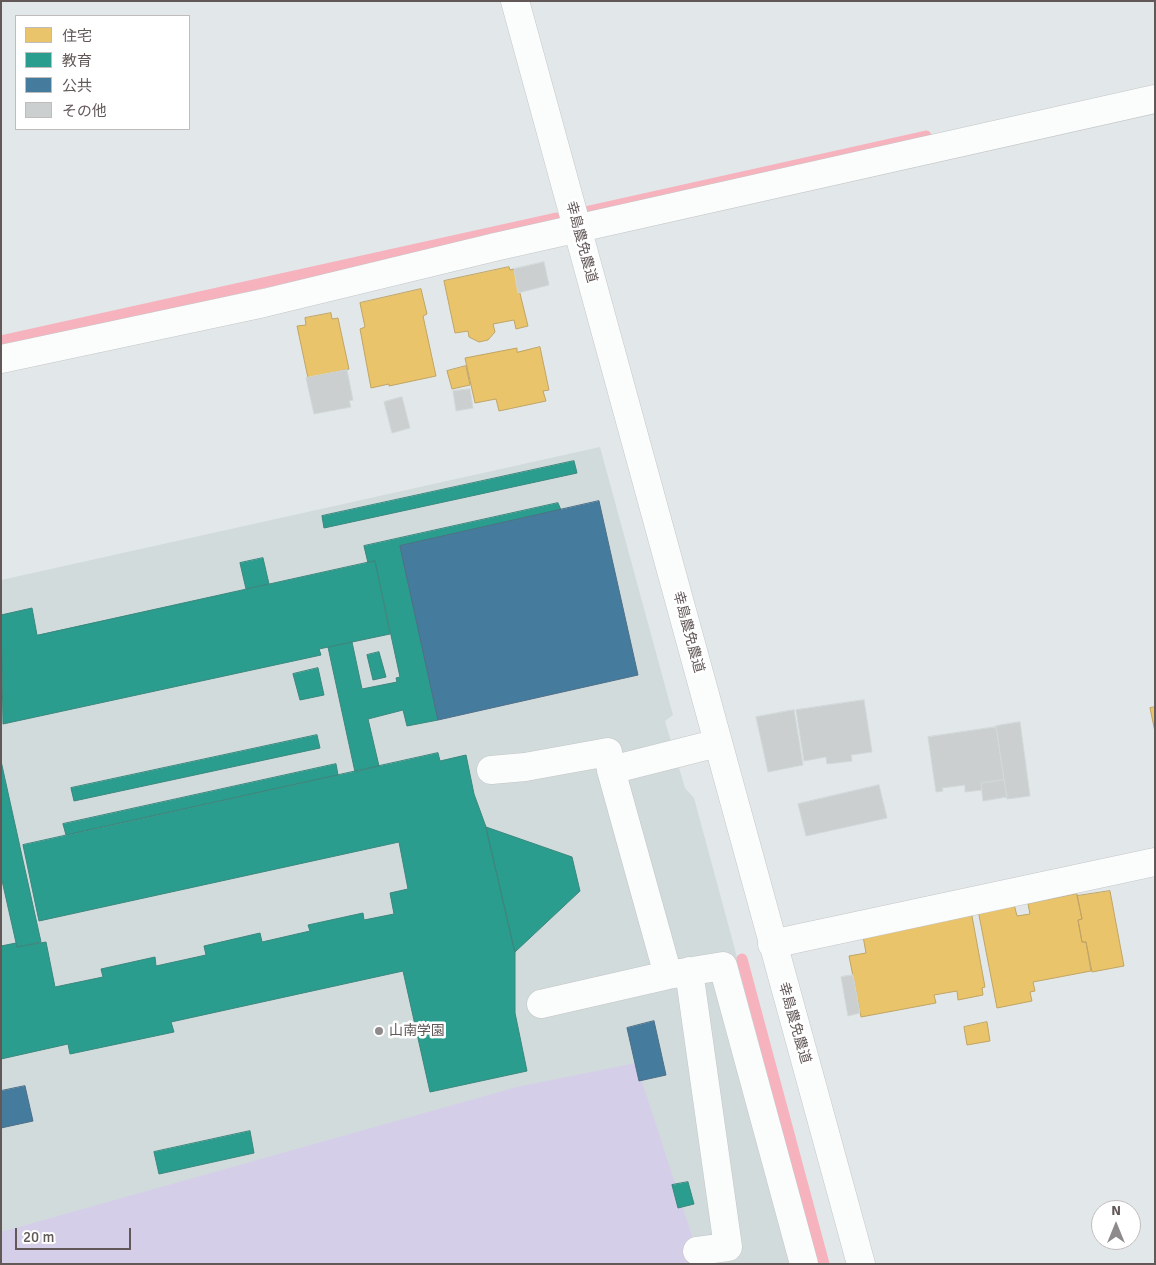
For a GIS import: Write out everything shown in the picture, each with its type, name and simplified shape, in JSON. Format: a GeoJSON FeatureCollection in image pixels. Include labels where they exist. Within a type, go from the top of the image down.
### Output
{"type":"FeatureCollection","features":[{"type":"Feature","properties":{"kind":"street","name":"幸島農免農道"},"geometry":{"type":"LineString","coordinates":[[515,1],[861,1264]]}},
{"type":"Feature","properties":{"kind":"street"},"geometry":{"type":"LineString","coordinates":[[1,359],[264,303],[1155,99]]}},
{"type":"Feature","properties":{"kind":"street"},"geometry":{"type":"LineString","coordinates":[[611,770],[718,743]]}},
{"type":"Feature","properties":{"kind":"street"},"geometry":{"type":"LineString","coordinates":[[491,770],[525,767],[608,752],[611,770],[679,973],[728,1247],[697,1251]]}},
{"type":"Feature","properties":{"kind":"street"},"geometry":{"type":"LineString","coordinates":[[772,944],[1155,862]]}},
{"type":"Feature","properties":{"kind":"street"},"geometry":{"type":"LineString","coordinates":[[541,1004],[679,973],[722,966],[804,1264]]}},
{"type":"Feature","properties":{"kind":"shaded area","name":"山南学園"},"geometry":{"type":"Polygon","coordinates":[[[600,447],[673,715],[665,721],[685,788],[694,798],[820,1264],[1,1264],[1,580],[600,447]]]}},
{"type":"Feature","properties":{"kind":"shaded area"},"geometry":{"type":"Polygon","coordinates":[[[636,1063],[697,1251],[698,1264],[1,1264],[1,1232],[517,1087],[636,1063]]]}},
{"type":"Feature","properties":{"kind":"building: 住宅"},"geometry":{"type":"Polygon","coordinates":[[[509,267],[510,270],[514,269],[528,326],[516,329],[514,320],[493,324],[495,332],[488,340],[479,342],[469,337],[468,331],[455,333],[444,281],[509,267]]]}},
{"type":"Feature","properties":{"kind":"building: 住宅"},"geometry":{"type":"Polygon","coordinates":[[[421,289],[427,314],[423,316],[436,376],[371,388],[360,329],[365,327],[360,303],[421,289]]]}},
{"type":"Feature","properties":{"kind":"building: 住宅"},"geometry":{"type":"Polygon","coordinates":[[[331,313],[332,319],[338,318],[349,369],[308,378],[297,326],[306,325],[305,318],[331,313]]]}},
{"type":"Feature","properties":{"kind":"building: 住宅"},"geometry":{"type":"Polygon","coordinates":[[[540,347],[549,390],[543,391],[546,401],[499,411],[496,399],[475,403],[465,358],[517,348],[517,352],[540,347]]]}},
{"type":"Feature","properties":{"kind":"building: 住宅"},"geometry":{"type":"Polygon","coordinates":[[[466,366],[470,385],[452,389],[447,371],[466,366]]]}},
{"type":"Feature","properties":{"kind":"building: 住宅"},"geometry":{"type":"Polygon","coordinates":[[[1155,707],[1155,732],[1150,708],[1155,707]]]}},
{"type":"Feature","properties":{"kind":"building: 住宅"},"geometry":{"type":"Polygon","coordinates":[[[1110,891],[1124,966],[1092,972],[1086,942],[1082,942],[1078,920],[1082,919],[1077,896],[1110,891]]]}},
{"type":"Feature","properties":{"kind":"building: 住宅"},"geometry":{"type":"Polygon","coordinates":[[[1077,894],[1082,919],[1078,920],[1082,942],[1086,942],[1091,971],[1033,982],[1035,991],[1030,992],[1032,1001],[997,1008],[978,910],[1014,904],[1017,916],[1030,914],[1028,904],[1077,894]]]}},
{"type":"Feature","properties":{"kind":"building: 住宅"},"geometry":{"type":"Polygon","coordinates":[[[972,916],[985,987],[982,988],[983,995],[958,1000],[957,991],[934,995],[936,1003],[861,1017],[849,956],[866,953],[863,936],[972,916]]]}},
{"type":"Feature","properties":{"kind":"building: 住宅"},"geometry":{"type":"Polygon","coordinates":[[[987,1022],[990,1041],[967,1045],[964,1027],[987,1022]]]}},
{"type":"Feature","properties":{"kind":"building: 教育"},"geometry":{"type":"Polygon","coordinates":[[[574,461],[577,473],[324,528],[322,516],[574,461]]]}},
{"type":"Feature","properties":{"kind":"building: 教育"},"geometry":{"type":"Polygon","coordinates":[[[558,503],[561,510],[400,546],[438,720],[407,726],[403,710],[368,719],[379,766],[355,772],[328,647],[352,642],[362,689],[397,682],[396,678],[400,677],[375,561],[368,563],[364,546],[558,503]]]}},
{"type":"Feature","properties":{"kind":"building: 教育"},"geometry":{"type":"Polygon","coordinates":[[[263,558],[269,584],[246,589],[240,563],[263,558]]]}},
{"type":"Feature","properties":{"kind":"building: 教育"},"geometry":{"type":"Polygon","coordinates":[[[375,561],[390,634],[319,649],[321,655],[3,724],[1,615],[32,608],[37,635],[375,561]]]}},
{"type":"Feature","properties":{"kind":"building: 教育"},"geometry":{"type":"Polygon","coordinates":[[[379,652],[386,677],[373,680],[367,655],[379,652]]]}},
{"type":"Feature","properties":{"kind":"building: 教育"},"geometry":{"type":"Polygon","coordinates":[[[318,668],[324,695],[300,700],[293,674],[318,668]]]}},
{"type":"Feature","properties":{"kind":"building: 教育"},"geometry":{"type":"Polygon","coordinates":[[[317,735],[320,748],[74,801],[71,788],[317,735]]]}},
{"type":"Feature","properties":{"kind":"building: 教育"},"geometry":{"type":"Polygon","coordinates":[[[438,753],[440,761],[466,755],[474,794],[486,827],[515,952],[515,1013],[527,1071],[430,1092],[403,971],[171,1022],[174,1032],[70,1054],[68,1044],[1,1059],[1,946],[16,943],[17,947],[46,942],[55,987],[103,977],[101,969],[155,957],[156,966],[206,955],[204,946],[260,933],[262,942],[310,931],[308,925],[363,913],[364,920],[394,914],[390,893],[408,889],[399,842],[39,921],[23,845],[438,753]]]}},
{"type":"Feature","properties":{"kind":"building: 教育"},"geometry":{"type":"Polygon","coordinates":[[[1,761],[41,942],[17,947],[1,876],[1,761]]]}},
{"type":"Feature","properties":{"kind":"building: 教育"},"geometry":{"type":"Polygon","coordinates":[[[336,764],[338,775],[66,835],[63,824],[336,764]]]}},
{"type":"Feature","properties":{"kind":"building: 教育"},"geometry":{"type":"Polygon","coordinates":[[[486,827],[572,857],[580,891],[515,952],[486,827]]]}},
{"type":"Feature","properties":{"kind":"building: 教育"},"geometry":{"type":"Polygon","coordinates":[[[250,1131],[254,1153],[159,1174],[154,1152],[250,1131]]]}},
{"type":"Feature","properties":{"kind":"building: 教育"},"geometry":{"type":"Polygon","coordinates":[[[688,1182],[694,1204],[678,1208],[672,1185],[688,1182]]]}},
{"type":"Feature","properties":{"kind":"building: 公共"},"geometry":{"type":"Polygon","coordinates":[[[599,501],[638,675],[438,720],[400,546],[599,501]]]}},
{"type":"Feature","properties":{"kind":"building: 公共"},"geometry":{"type":"Polygon","coordinates":[[[654,1021],[666,1075],[639,1081],[627,1028],[654,1021]]]}},
{"type":"Feature","properties":{"kind":"building: 公共"},"geometry":{"type":"Polygon","coordinates":[[[25,1086],[33,1121],[1,1128],[1,1091],[25,1086]]]}},
{"type":"Feature","properties":{"kind":"building: その他"},"geometry":{"type":"Polygon","coordinates":[[[544,262],[549,285],[518,293],[514,269],[544,262]]]}},
{"type":"Feature","properties":{"kind":"building: その他"},"geometry":{"type":"Polygon","coordinates":[[[347,370],[353,400],[349,401],[351,407],[314,414],[306,378],[347,370]]]}},
{"type":"Feature","properties":{"kind":"building: その他"},"geometry":{"type":"Polygon","coordinates":[[[470,389],[473,408],[456,411],[453,391],[470,389]]]}},
{"type":"Feature","properties":{"kind":"building: その他"},"geometry":{"type":"Polygon","coordinates":[[[402,397],[410,428],[392,433],[384,402],[402,397]]]}},
{"type":"Feature","properties":{"kind":"building: その他"},"geometry":{"type":"Polygon","coordinates":[[[864,700],[872,752],[851,755],[852,761],[827,764],[826,757],[804,761],[796,710],[864,700]]]}},
{"type":"Feature","properties":{"kind":"building: その他"},"geometry":{"type":"Polygon","coordinates":[[[794,710],[803,765],[768,772],[756,717],[794,710]]]}},
{"type":"Feature","properties":{"kind":"building: その他"},"geometry":{"type":"Polygon","coordinates":[[[1020,722],[1030,796],[1007,799],[996,726],[1020,722]]]}},
{"type":"Feature","properties":{"kind":"building: その他"},"geometry":{"type":"Polygon","coordinates":[[[996,727],[1004,780],[981,783],[982,790],[965,792],[965,785],[942,788],[943,791],[936,792],[928,737],[996,727]]]}},
{"type":"Feature","properties":{"kind":"building: その他"},"geometry":{"type":"Polygon","coordinates":[[[1004,780],[1007,797],[983,801],[981,783],[1004,780]]]}},
{"type":"Feature","properties":{"kind":"building: その他"},"geometry":{"type":"Polygon","coordinates":[[[879,785],[887,818],[806,836],[798,804],[879,785]]]}},
{"type":"Feature","properties":{"kind":"building: その他"},"geometry":{"type":"Polygon","coordinates":[[[853,975],[860,1013],[848,1016],[841,977],[853,975]]]}},
{"type":"Feature","properties":{"kind":"waterway"},"geometry":{"type":"LineString","coordinates":[[589,211],[926,136]]}},
{"type":"Feature","properties":{"kind":"waterway"},"geometry":{"type":"LineString","coordinates":[[1,341],[556,218]]}},
{"type":"Feature","properties":{"kind":"waterway"},"geometry":{"type":"LineString","coordinates":[[742,959],[824,1264]]}},
{"type":"Feature","properties":{"kind":"place","name":"山南学園"},"geometry":{"type":"Point","coordinates":[379,1031]}}]}
